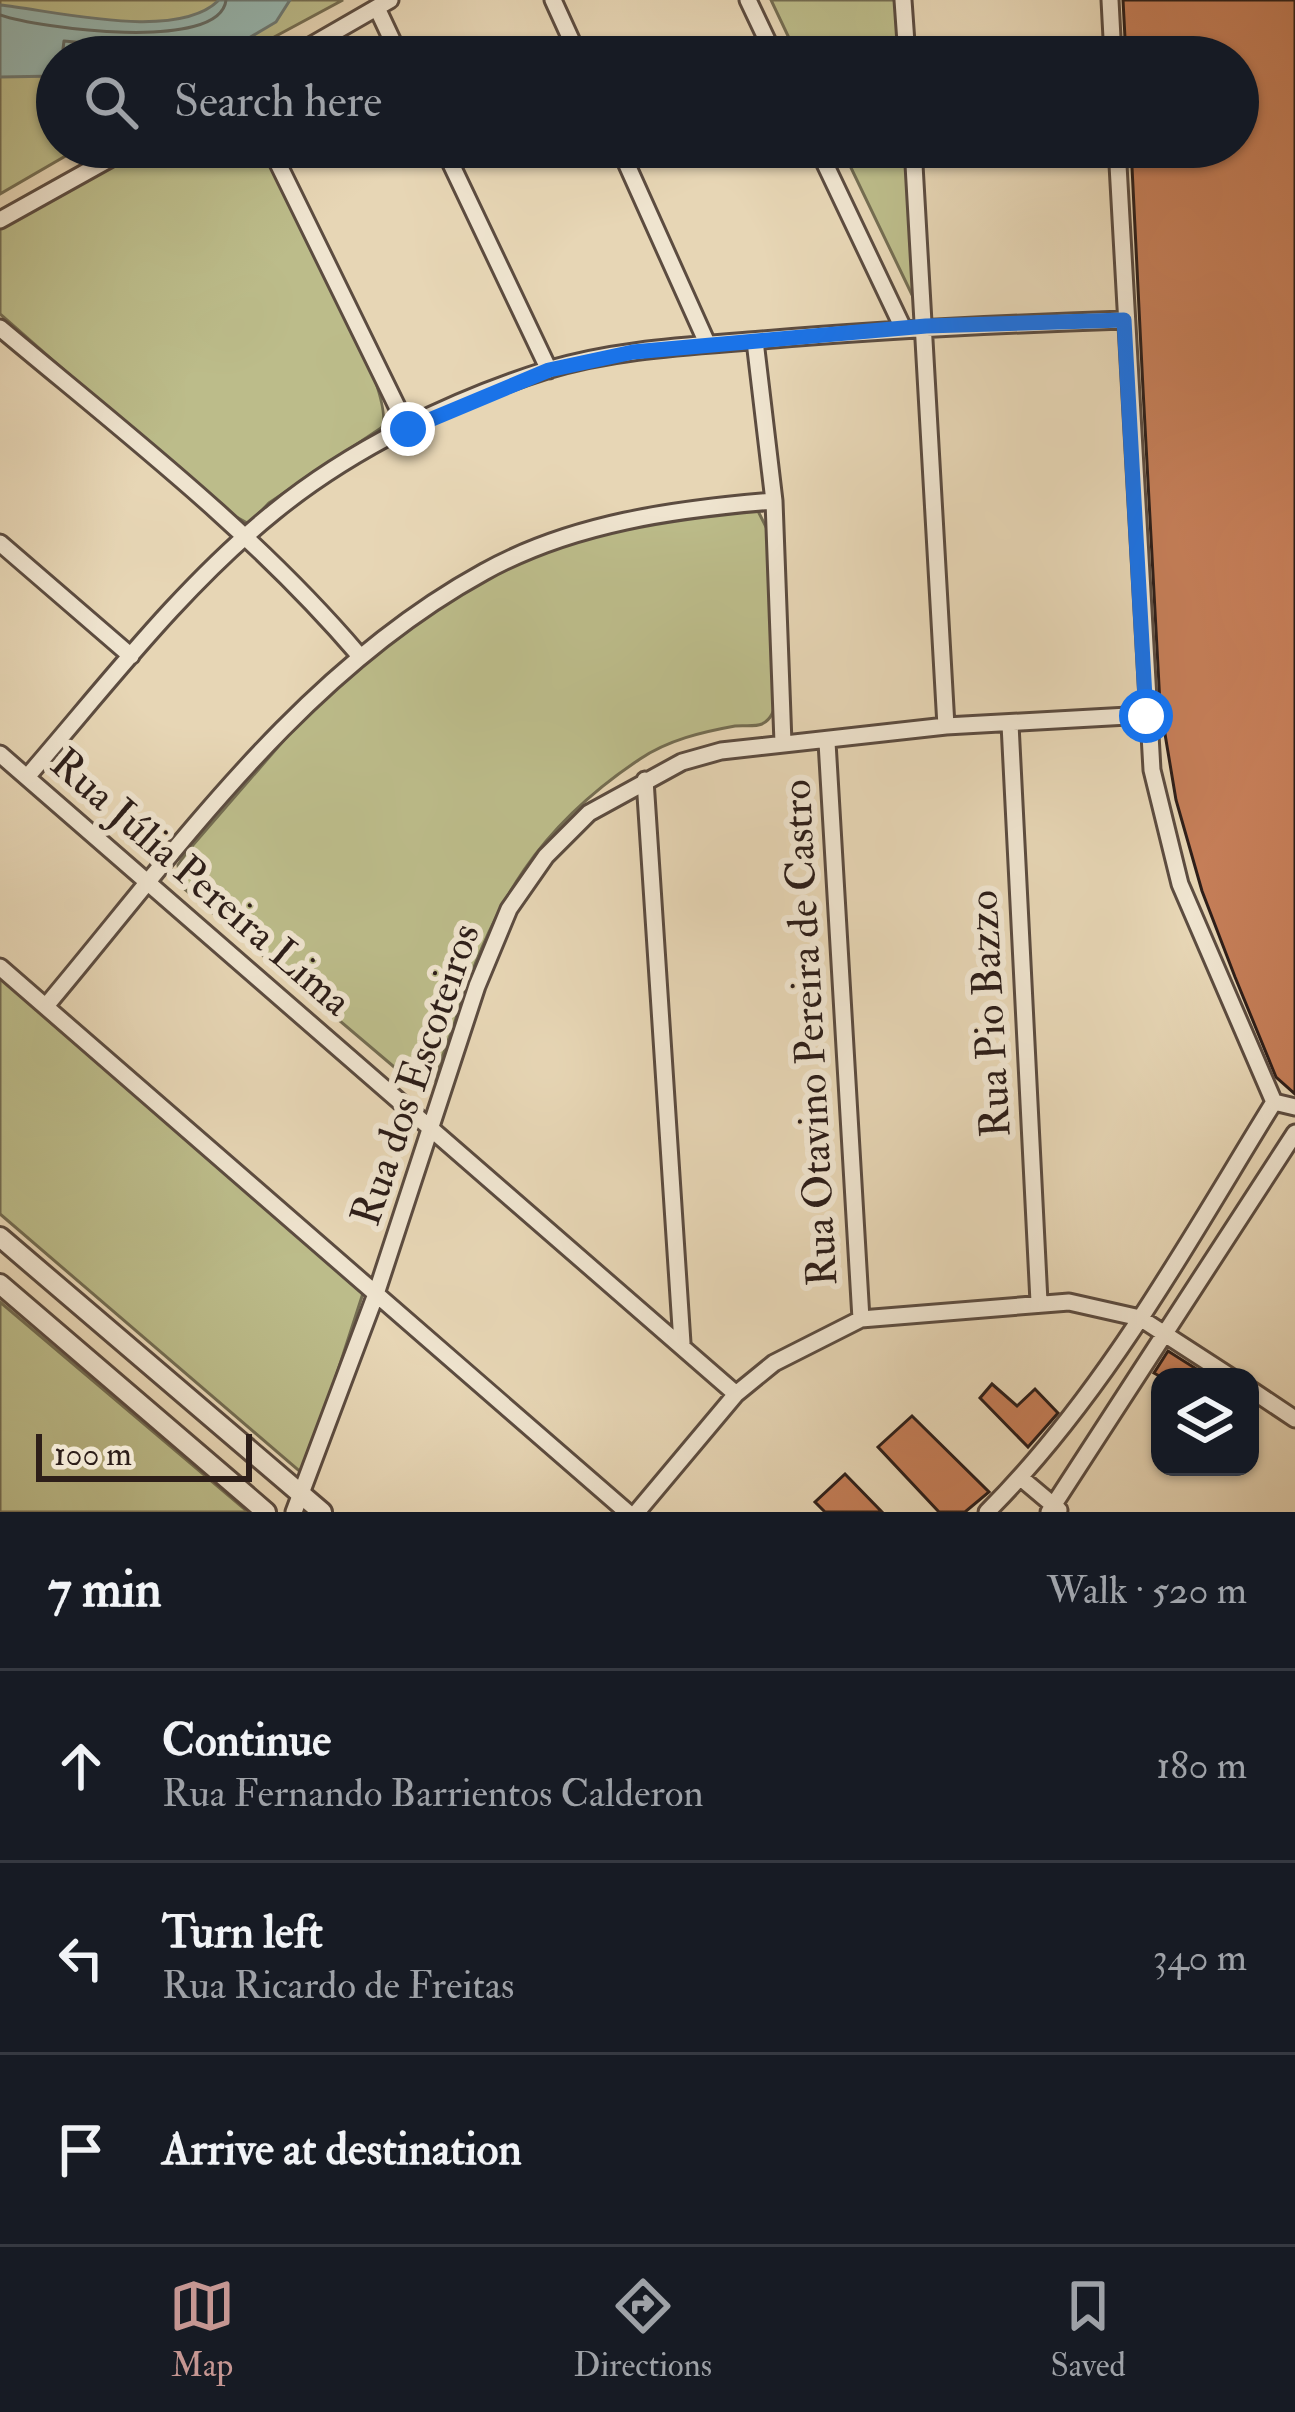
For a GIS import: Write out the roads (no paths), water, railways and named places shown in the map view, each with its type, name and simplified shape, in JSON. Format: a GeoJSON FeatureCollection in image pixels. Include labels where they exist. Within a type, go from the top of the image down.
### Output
{"type":"FeatureCollection","features":[{"type":"Feature","properties":{"kind":"street"},"geometry":{"type":"LineString","coordinates":[[553,0],[569,36]]}},
{"type":"Feature","properties":{"kind":"street"},"geometry":{"type":"LineString","coordinates":[[748,0],[765,36]]}},
{"type":"Feature","properties":{"kind":"street"},"geometry":{"type":"LineString","coordinates":[[903,0],[906,36]]}},
{"type":"Feature","properties":{"kind":"street"},"geometry":{"type":"LineString","coordinates":[[1110,0],[1112,36]]}},
{"type":"Feature","properties":{"kind":"street"},"geometry":{"type":"LineString","coordinates":[[327,36],[383,4],[393,36]]}},
{"type":"Feature","properties":{"kind":"street"},"geometry":{"type":"LineString","coordinates":[[0,220],[93,168]]}},
{"type":"Feature","properties":{"kind":"street"},"geometry":{"type":"LineString","coordinates":[[280,168],[408,429]]}},
{"type":"Feature","properties":{"kind":"street"},"geometry":{"type":"LineString","coordinates":[[453,168],[549,370]]}},
{"type":"Feature","properties":{"kind":"street"},"geometry":{"type":"LineString","coordinates":[[628,168],[707,343]]}},
{"type":"Feature","properties":{"kind":"street"},"geometry":{"type":"LineString","coordinates":[[827,168],[903,328]]}},
{"type":"Feature","properties":{"kind":"street"},"geometry":{"type":"LineString","coordinates":[[915,168],[946,726]]}},
{"type":"Feature","properties":{"kind":"street"},"geometry":{"type":"LineString","coordinates":[[1118,168],[1146,716],[1162,821],[1180,884],[1274,1102]]}},
{"type":"Feature","properties":{"kind":"street"},"geometry":{"type":"LineString","coordinates":[[27,778],[131,656],[247,536],[315,482],[408,429],[549,370],[707,343],[926,326],[1124,320]]}},
{"type":"Feature","properties":{"kind":"street"},"geometry":{"type":"LineString","coordinates":[[0,328],[247,536],[299,586],[358,654]]}},
{"type":"Feature","properties":{"kind":"street"},"geometry":{"type":"LineString","coordinates":[[755,341],[774,501],[783,743]]}},
{"type":"Feature","properties":{"kind":"street"},"geometry":{"type":"LineString","coordinates":[[46,1006],[234,781],[358,654],[486,571],[557,541],[636,518],[774,501]]}},
{"type":"Feature","properties":{"kind":"street"},"geometry":{"type":"LineString","coordinates":[[0,543],[131,656]]}},
{"type":"Feature","properties":{"kind":"street","name":"Rua dos Escoteiros"},"geometry":{"type":"LineString","coordinates":[[297,1503],[376,1294],[477,986],[509,909],[546,856],[590,813],[645,780],[721,751],[946,726],[1146,716]]}},
{"type":"Feature","properties":{"kind":"street","name":"Rua Pio Bazzo"},"geometry":{"type":"LineString","coordinates":[[1010,724],[1039,1301]]}},
{"type":"Feature","properties":{"kind":"street","name":"Rua Otavino Pereira de Castro"},"geometry":{"type":"LineString","coordinates":[[826,742],[861,1319]]}},
{"type":"Feature","properties":{"kind":"street","name":"Rua Júlia Pereira Lima"},"geometry":{"type":"LineString","coordinates":[[0,754],[736,1394]]}},
{"type":"Feature","properties":{"kind":"street"},"geometry":{"type":"LineString","coordinates":[[645,780],[682,1343]]}},
{"type":"Feature","properties":{"kind":"street"},"geometry":{"type":"LineString","coordinates":[[0,967],[627,1512]]}},
{"type":"Feature","properties":{"kind":"street"},"geometry":{"type":"LineString","coordinates":[[1274,1102],[1295,1107]]}},
{"type":"Feature","properties":{"kind":"street"},"geometry":{"type":"LineString","coordinates":[[987,1512],[1021,1478],[1140,1318],[1274,1102]]}},
{"type":"Feature","properties":{"kind":"street"},"geometry":{"type":"LineString","coordinates":[[1021,1478],[1054,1510],[1295,1133]]}},
{"type":"Feature","properties":{"kind":"street"},"geometry":{"type":"LineString","coordinates":[[0,1237],[297,1503],[322,1512]]}},
{"type":"Feature","properties":{"kind":"street"},"geometry":{"type":"LineString","coordinates":[[0,1284],[266,1512]]}},
{"type":"Feature","properties":{"kind":"street"},"geometry":{"type":"LineString","coordinates":[[637,1512],[736,1394],[774,1363],[861,1319],[1039,1301],[1103,1308],[1140,1318],[1217,1368]]}},
{"type":"Feature","properties":{"kind":"street"},"geometry":{"type":"LineString","coordinates":[[1259,1395],[1295,1419]]}},
{"type":"Feature","properties":{"kind":"water"},"geometry":{"type":"Polygon","coordinates":[[[219,0],[290,0],[276,22],[252,36],[36,36],[36,76],[0,77],[0,5],[146,22],[200,13],[219,0]]]}}]}
